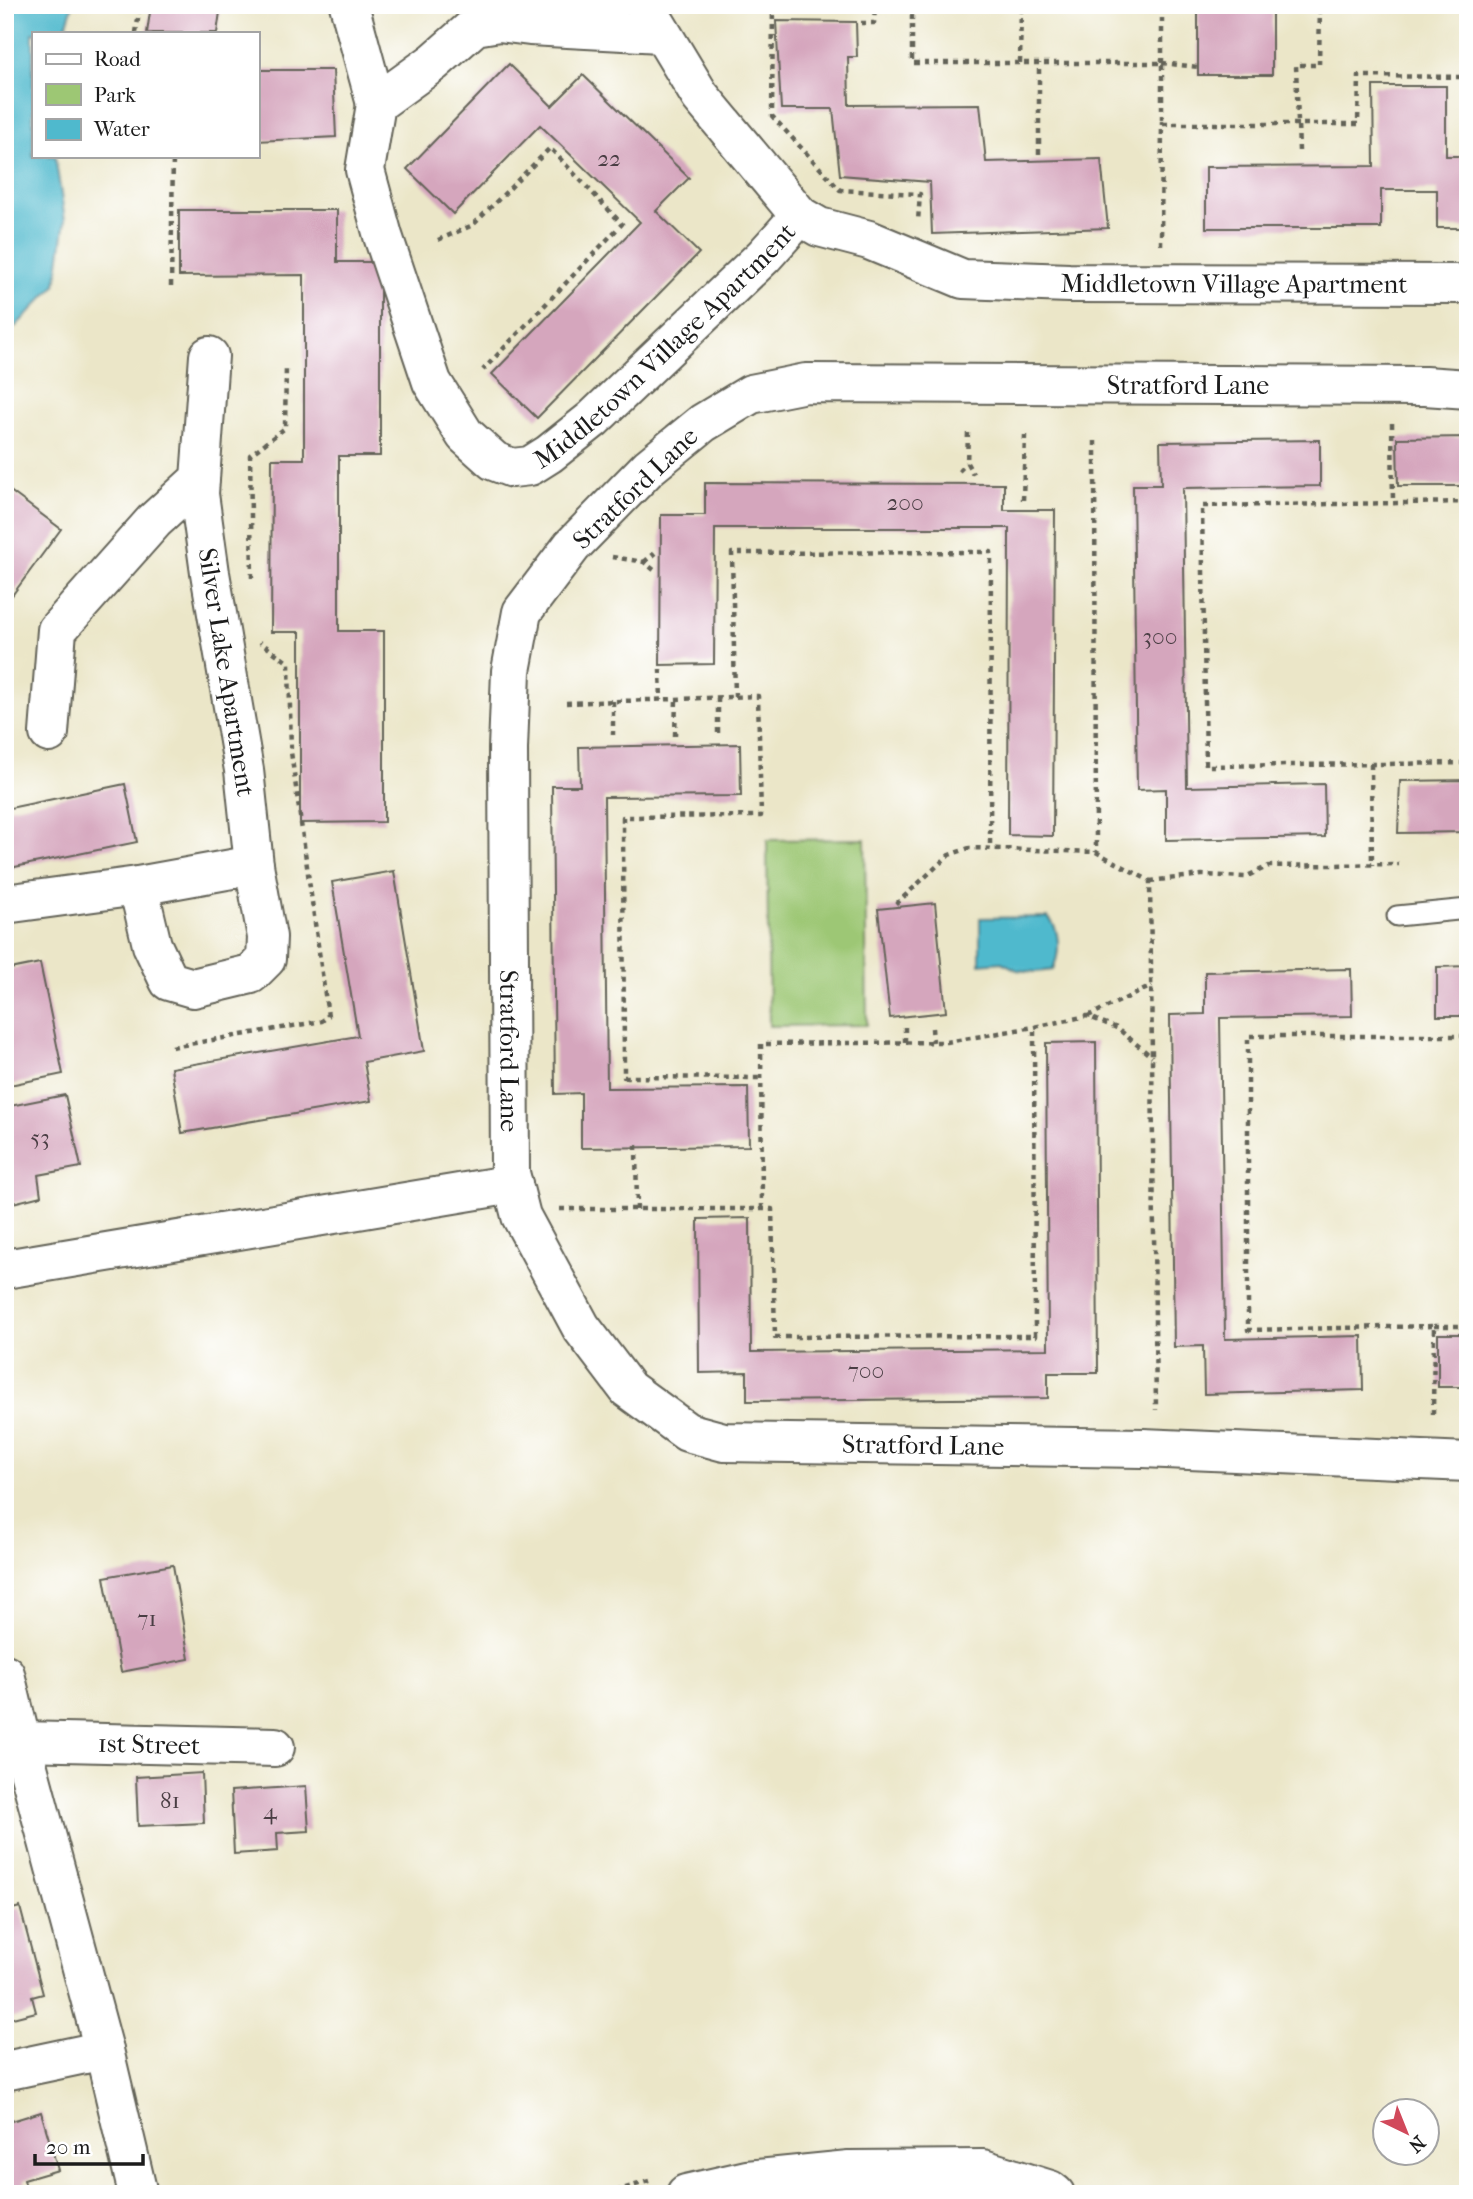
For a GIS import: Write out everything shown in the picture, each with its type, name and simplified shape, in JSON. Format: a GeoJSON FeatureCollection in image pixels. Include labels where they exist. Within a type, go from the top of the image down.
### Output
{"type":"FeatureCollection","features":[{"type":"Feature","properties":{"kind":"street","name":"Middletown Village Apartment"},"geometry":{"type":"LineString","coordinates":[[349,5],[376,104],[365,170],[383,236],[432,382],[465,435],[494,461],[512,468],[530,466],[593,419],[764,256],[800,216]]}},
{"type":"Feature","properties":{"kind":"street","name":"Middletown Village Apartment"},"geometry":{"type":"LineString","coordinates":[[376,104],[434,62],[475,26],[499,22],[530,26],[653,19],[700,96],[800,216],[819,227],[869,240],[963,278],[1069,284],[1468,285]]}},
{"type":"Feature","properties":{"kind":"street","name":"Silver Lake Apartment"},"geometry":{"type":"LineString","coordinates":[[138,886],[152,945],[169,981],[193,988],[251,974],[266,959],[267,937],[254,865],[244,770],[199,494],[209,356]]}},
{"type":"Feature","properties":{"kind":"street","name":"Stratford Lane"},"geometry":{"type":"LineString","coordinates":[[1468,389],[1425,386],[806,383],[751,394],[703,422],[649,467],[572,546],[522,612],[511,671],[508,749],[510,1172],[522,1216],[581,1327],[628,1390],[687,1432],[724,1442],[1143,1448],[1468,1461]]}},
{"type":"Feature","properties":{"kind":"street"},"geometry":{"type":"LineString","coordinates":[[48,733],[57,630],[154,521],[200,479]]}},
{"type":"Feature","properties":{"kind":"street"},"geometry":{"type":"LineString","coordinates":[[5,904],[138,886],[254,865]]}},
{"type":"Feature","properties":{"kind":"street"},"geometry":{"type":"LineString","coordinates":[[5,1269],[513,1184]]}},
{"type":"Feature","properties":{"kind":"street"},"geometry":{"type":"LineString","coordinates":[[8,1694],[104,2050],[138,2194]]}},
{"type":"Feature","properties":{"kind":"street","name":"1st Street"},"geometry":{"type":"LineString","coordinates":[[21,1741],[275,1747]]}},
{"type":"Feature","properties":{"kind":"street"},"geometry":{"type":"LineString","coordinates":[[5,2071],[104,2050]]}},
{"type":"Feature","properties":{"kind":"street"},"geometry":{"type":"LineString","coordinates":[[686,2194],[747,2180],[849,2170],[983,2169],[1050,2190],[1055,2194]]}},
{"type":"Feature","properties":{"kind":"lane"},"geometry":{"type":"LineString","coordinates":[[1397,916],[1468,909]]}},
{"type":"Feature","properties":{"kind":"path"},"geometry":{"type":"LineString","coordinates":[[136,32],[140,5]]}},
{"type":"Feature","properties":{"kind":"path"},"geometry":{"type":"LineString","coordinates":[[773,5],[772,116],[840,190],[920,194],[918,221],[921,229]]}},
{"type":"Feature","properties":{"kind":"path"},"geometry":{"type":"LineString","coordinates":[[862,23],[874,23],[875,5]]}},
{"type":"Feature","properties":{"kind":"path"},"geometry":{"type":"LineString","coordinates":[[912,5],[912,63],[1162,63],[1198,67]]}},
{"type":"Feature","properties":{"kind":"path"},"geometry":{"type":"LineString","coordinates":[[1020,63],[1021,5]]}},
{"type":"Feature","properties":{"kind":"path"},"geometry":{"type":"LineString","coordinates":[[1147,246],[1161,246],[1163,5]]}},
{"type":"Feature","properties":{"kind":"path"},"geometry":{"type":"LineString","coordinates":[[1299,151],[1296,65],[1319,65],[1320,5]]}},
{"type":"Feature","properties":{"kind":"path"},"geometry":{"type":"LineString","coordinates":[[1464,5],[1467,146]]}},
{"type":"Feature","properties":{"kind":"path"},"geometry":{"type":"LineString","coordinates":[[1039,63],[1039,154]]}},
{"type":"Feature","properties":{"kind":"path"},"geometry":{"type":"LineString","coordinates":[[1162,124],[1359,124],[1359,76],[1467,77]]}},
{"type":"Feature","properties":{"kind":"path"},"geometry":{"type":"LineString","coordinates":[[438,240],[473,225],[550,148],[622,224],[483,370]]}},
{"type":"Feature","properties":{"kind":"path"},"geometry":{"type":"LineString","coordinates":[[170,286],[173,158]]}},
{"type":"Feature","properties":{"kind":"path"},"geometry":{"type":"LineString","coordinates":[[1392,421],[1393,503]]}},
{"type":"Feature","properties":{"kind":"path"},"geometry":{"type":"LineString","coordinates":[[968,433],[967,463],[973,474]]}},
{"type":"Feature","properties":{"kind":"path"},"geometry":{"type":"LineString","coordinates":[[1023,500],[1025,435]]}},
{"type":"Feature","properties":{"kind":"path"},"geometry":{"type":"LineString","coordinates":[[1095,442],[1096,852]]}},
{"type":"Feature","properties":{"kind":"path"},"geometry":{"type":"LineString","coordinates":[[959,471],[967,463]]}},
{"type":"Feature","properties":{"kind":"path"},"geometry":{"type":"LineString","coordinates":[[1468,502],[1202,506],[1206,766],[1468,763]]}},
{"type":"Feature","properties":{"kind":"path"},"geometry":{"type":"LineString","coordinates":[[735,697],[732,553],[991,552],[990,849]]}},
{"type":"Feature","properties":{"kind":"path"},"geometry":{"type":"LineString","coordinates":[[645,562],[655,553]]}},
{"type":"Feature","properties":{"kind":"path"},"geometry":{"type":"LineString","coordinates":[[606,556],[645,562],[654,570]]}},
{"type":"Feature","properties":{"kind":"path"},"geometry":{"type":"LineString","coordinates":[[660,669],[661,700]]}},
{"type":"Feature","properties":{"kind":"path"},"geometry":{"type":"LineString","coordinates":[[566,703],[758,696],[761,816],[622,817],[624,1077],[761,1078]]}},
{"type":"Feature","properties":{"kind":"path"},"geometry":{"type":"LineString","coordinates":[[718,698],[718,737]]}},
{"type":"Feature","properties":{"kind":"path"},"geometry":{"type":"LineString","coordinates":[[675,736],[676,699]]}},
{"type":"Feature","properties":{"kind":"path"},"geometry":{"type":"LineString","coordinates":[[613,701],[613,735]]}},
{"type":"Feature","properties":{"kind":"path"},"geometry":{"type":"LineString","coordinates":[[1371,764],[1372,865]]}},
{"type":"Feature","properties":{"kind":"path"},"geometry":{"type":"LineString","coordinates":[[896,904],[948,855],[968,848],[1096,852],[1150,880],[1202,876],[1245,877],[1269,866],[1399,864]]}},
{"type":"Feature","properties":{"kind":"path"},"geometry":{"type":"LineString","coordinates":[[1150,880],[1156,1422]]}},
{"type":"Feature","properties":{"kind":"path"},"geometry":{"type":"LineString","coordinates":[[762,1209],[761,1044],[947,1042],[1087,1016],[1152,986]]}},
{"type":"Feature","properties":{"kind":"path"},"geometry":{"type":"LineString","coordinates":[[1087,1016],[1117,1028],[1152,1057]]}},
{"type":"Feature","properties":{"kind":"path"},"geometry":{"type":"LineString","coordinates":[[905,1026],[905,1042]]}},
{"type":"Feature","properties":{"kind":"path"},"geometry":{"type":"LineString","coordinates":[[550,1209],[772,1209],[775,1337],[1035,1336],[1034,1027]]}},
{"type":"Feature","properties":{"kind":"path"},"geometry":{"type":"LineString","coordinates":[[932,1028],[933,1042]]}},
{"type":"Feature","properties":{"kind":"path"},"geometry":{"type":"LineString","coordinates":[[1468,1036],[1248,1036],[1248,1330],[1468,1326]]}},
{"type":"Feature","properties":{"kind":"path"},"geometry":{"type":"LineString","coordinates":[[636,1145],[637,1210]]}},
{"type":"Feature","properties":{"kind":"path"},"geometry":{"type":"LineString","coordinates":[[1433,1414],[1434,1326]]}},
{"type":"Feature","properties":{"kind":"green space"},"geometry":{"type":"Polygon","coordinates":[[[865,839],[867,1025],[769,1026],[767,840],[865,839]]]}},
{"type":"Feature","properties":{"kind":"water"},"geometry":{"type":"Polygon","coordinates":[[[5,5],[73,5],[64,32],[32,32],[32,158],[55,158],[65,220],[56,285],[15,327],[5,326],[5,5]]]}},
{"type":"Feature","properties":{"kind":"water"},"geometry":{"type":"Polygon","coordinates":[[[1048,917],[1055,928],[1058,942],[1053,970],[1017,970],[1002,962],[980,964],[980,918],[1048,917]]]}},
{"type":"Feature","properties":{"kind":"building"},"geometry":{"type":"Polygon","coordinates":[[[151,5],[221,5],[217,32],[147,32],[151,5]]]}},
{"type":"Feature","properties":{"kind":"building"},"geometry":{"type":"Polygon","coordinates":[[[1198,5],[1272,5],[1272,75],[1198,75],[1198,5]]]}},
{"type":"Feature","properties":{"kind":"building"},"geometry":{"type":"Polygon","coordinates":[[[776,21],[856,22],[857,57],[848,57],[849,105],[980,104],[986,162],[1101,159],[1108,228],[932,234],[930,182],[840,175],[833,109],[781,109],[776,21]]]}},
{"type":"Feature","properties":{"kind":"building"},"geometry":{"type":"Polygon","coordinates":[[[509,64],[552,106],[583,75],[689,178],[656,211],[699,253],[537,418],[492,374],[640,222],[540,125],[453,214],[407,169],[509,64]]]}},
{"type":"Feature","properties":{"kind":"building"},"geometry":{"type":"Polygon","coordinates":[[[259,70],[333,70],[336,137],[259,141],[259,70]]]}},
{"type":"Feature","properties":{"kind":"building"},"geometry":{"type":"Polygon","coordinates":[[[1373,86],[1446,86],[1446,156],[1468,156],[1468,228],[1437,228],[1437,190],[1381,190],[1381,228],[1206,228],[1206,167],[1374,166],[1373,86]]]}},
{"type":"Feature","properties":{"kind":"building"},"geometry":{"type":"Polygon","coordinates":[[[179,210],[337,210],[337,262],[380,262],[380,456],[339,456],[339,631],[384,631],[384,822],[300,823],[300,632],[271,632],[272,459],[304,459],[304,275],[179,276],[179,210]]]}},
{"type":"Feature","properties":{"kind":"building"},"geometry":{"type":"Polygon","coordinates":[[[1468,437],[1468,486],[1398,486],[1397,438],[1468,437]]]}},
{"type":"Feature","properties":{"kind":"building"},"geometry":{"type":"Polygon","coordinates":[[[1320,440],[1320,486],[1183,488],[1187,787],[1324,784],[1325,837],[1166,840],[1166,789],[1137,790],[1133,485],[1161,485],[1160,442],[1320,440]]]}},
{"type":"Feature","properties":{"kind":"building"},"geometry":{"type":"Polygon","coordinates":[[[705,483],[1004,484],[1004,510],[1055,510],[1053,836],[1008,835],[1009,528],[715,528],[714,664],[660,665],[661,515],[705,515],[705,483]]]}},
{"type":"Feature","properties":{"kind":"building"},"geometry":{"type":"Polygon","coordinates":[[[9,490],[61,529],[5,605],[5,495],[9,490]]]}},
{"type":"Feature","properties":{"kind":"building"},"geometry":{"type":"Polygon","coordinates":[[[740,744],[741,796],[604,797],[607,1088],[748,1087],[749,1146],[581,1148],[581,1093],[555,1094],[552,786],[580,786],[579,747],[740,744]]]}},
{"type":"Feature","properties":{"kind":"building"},"geometry":{"type":"Polygon","coordinates":[[[1468,780],[1468,832],[1398,833],[1400,781],[1468,780]]]}},
{"type":"Feature","properties":{"kind":"building"},"geometry":{"type":"Polygon","coordinates":[[[125,784],[137,842],[5,869],[5,809],[125,784]]]}},
{"type":"Feature","properties":{"kind":"building"},"geometry":{"type":"Polygon","coordinates":[[[394,871],[424,1051],[364,1062],[371,1101],[182,1133],[171,1068],[358,1036],[332,882],[394,871]]]}},
{"type":"Feature","properties":{"kind":"building"},"geometry":{"type":"Polygon","coordinates":[[[935,903],[946,1012],[890,1018],[878,909],[935,903]]]}},
{"type":"Feature","properties":{"kind":"building"},"geometry":{"type":"Polygon","coordinates":[[[40,963],[63,1074],[5,1086],[5,970],[40,963]]]}},
{"type":"Feature","properties":{"kind":"building"},"geometry":{"type":"Polygon","coordinates":[[[1468,966],[1468,1016],[1437,1016],[1437,967],[1468,966]]]}},
{"type":"Feature","properties":{"kind":"building"},"geometry":{"type":"Polygon","coordinates":[[[1351,969],[1352,1016],[1220,1018],[1225,1339],[1362,1336],[1363,1390],[1204,1394],[1203,1346],[1174,1347],[1170,1015],[1205,1014],[1205,972],[1351,969]]]}},
{"type":"Feature","properties":{"kind":"building"},"geometry":{"type":"Polygon","coordinates":[[[1096,1042],[1098,1373],[1048,1373],[1048,1398],[747,1401],[747,1372],[699,1373],[698,1219],[750,1218],[751,1352],[1048,1349],[1046,1043],[1096,1042]]]}},
{"type":"Feature","properties":{"kind":"building"},"geometry":{"type":"Polygon","coordinates":[[[65,1095],[81,1167],[38,1175],[41,1196],[5,1205],[5,1107],[65,1095]]]}},
{"type":"Feature","properties":{"kind":"building"},"geometry":{"type":"Polygon","coordinates":[[[1438,1334],[1468,1334],[1468,1387],[1438,1387],[1438,1334]]]}},
{"type":"Feature","properties":{"kind":"building"},"geometry":{"type":"Polygon","coordinates":[[[173,1565],[189,1659],[121,1672],[104,1577],[173,1565]]]}},
{"type":"Feature","properties":{"kind":"building"},"geometry":{"type":"Polygon","coordinates":[[[202,1773],[204,1823],[138,1826],[136,1777],[202,1773]]]}},
{"type":"Feature","properties":{"kind":"building"},"geometry":{"type":"Polygon","coordinates":[[[306,1786],[309,1831],[277,1833],[278,1851],[234,1854],[231,1791],[306,1786]]]}},
{"type":"Feature","properties":{"kind":"building"},"geometry":{"type":"Polygon","coordinates":[[[20,1907],[43,1994],[32,1997],[36,2012],[5,2020],[5,1911],[20,1907]]]}},
{"type":"Feature","properties":{"kind":"building"},"geometry":{"type":"Polygon","coordinates":[[[41,2112],[58,2170],[24,2180],[28,2194],[5,2194],[5,2123],[41,2112]]]}}]}
